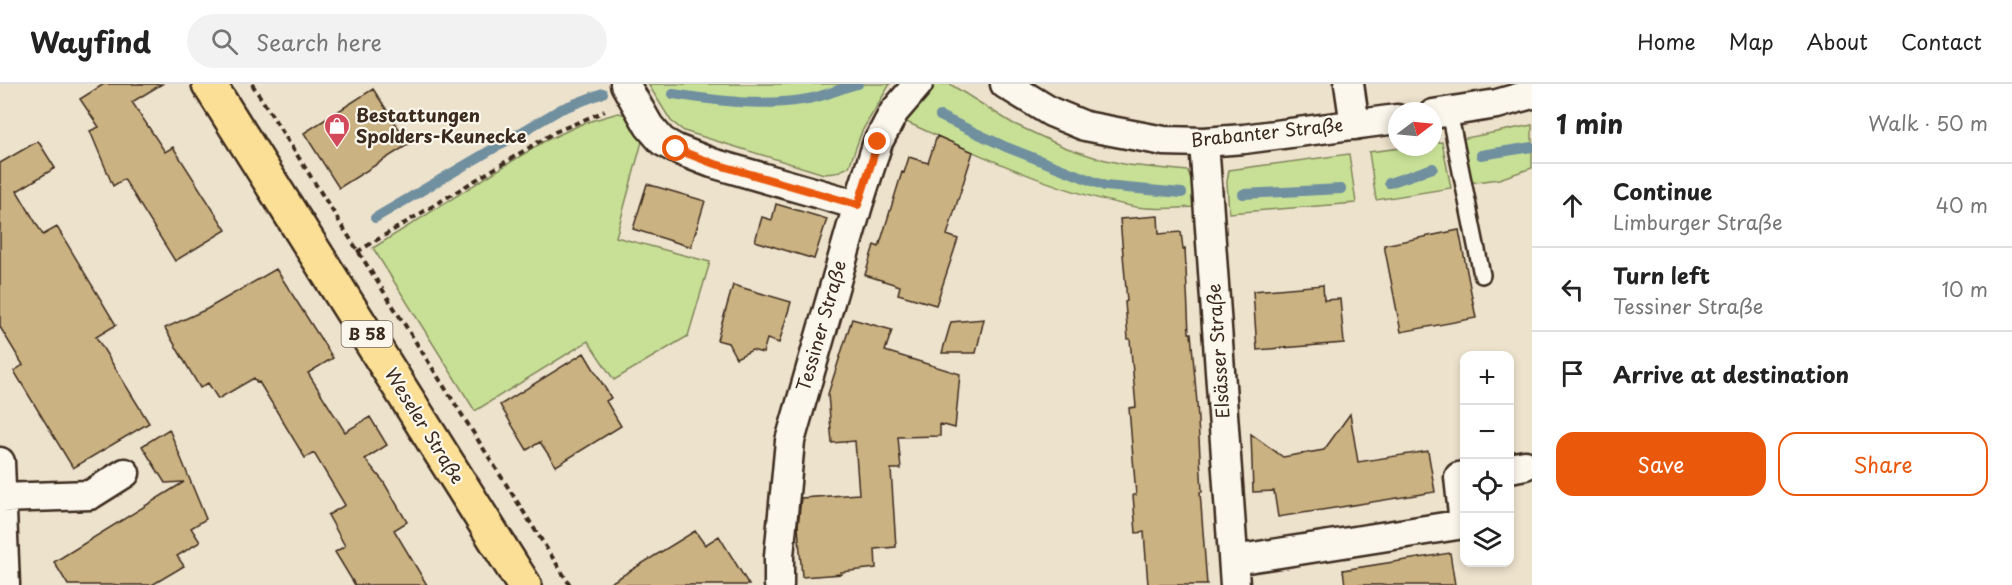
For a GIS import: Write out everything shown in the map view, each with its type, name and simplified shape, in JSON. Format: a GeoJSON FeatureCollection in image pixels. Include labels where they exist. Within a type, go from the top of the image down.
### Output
{"type":"FeatureCollection","features":[{"type":"Feature","properties":{"kind":"main road","name":"Weseler Straße"},"geometry":{"type":"LineString","coordinates":[[209,84],[524,585]]}},
{"type":"Feature","properties":{"kind":"street","name":"Tessiner Straße"},"geometry":{"type":"LineString","coordinates":[[779,585],[779,556],[790,441],[878,142],[894,112],[918,84]]}},
{"type":"Feature","properties":{"kind":"street","name":"Brabanter Straße"},"geometry":{"type":"LineString","coordinates":[[1005,84],[1051,112],[1085,126],[1164,141],[1204,142],[1388,120]]}},
{"type":"Feature","properties":{"kind":"street"},"geometry":{"type":"LineString","coordinates":[[1349,84],[1355,125]]}},
{"type":"Feature","properties":{"kind":"street"},"geometry":{"type":"LineString","coordinates":[[629,92],[649,126],[662,141],[676,149],[712,163],[858,205]]}},
{"type":"Feature","properties":{"kind":"street"},"geometry":{"type":"LineString","coordinates":[[1442,113],[1497,104],[1532,94]]}},
{"type":"Feature","properties":{"kind":"street","name":"Elsässer Straße"},"geometry":{"type":"LineString","coordinates":[[1204,142],[1234,572],[1464,524],[1463,513]]}},
{"type":"Feature","properties":{"kind":"street"},"geometry":{"type":"LineString","coordinates":[[0,462],[4,585]]}},
{"type":"Feature","properties":{"kind":"street"},"geometry":{"type":"LineString","coordinates":[[1,498],[90,495],[125,473]]}},
{"type":"Feature","properties":{"kind":"lane"},"geometry":{"type":"LineString","coordinates":[[1442,117],[1482,275]]}},
{"type":"Feature","properties":{"kind":"path"},"geometry":{"type":"LineString","coordinates":[[252,84],[570,585]]}},
{"type":"Feature","properties":{"kind":"path"},"geometry":{"type":"LineString","coordinates":[[327,271],[555,132],[629,92]]}},
{"type":"Feature","properties":{"kind":"green space"},"geometry":{"type":"Polygon","coordinates":[[[648,84],[890,84],[862,131],[849,167],[835,173],[824,174],[684,131],[671,121],[648,84]]]}},
{"type":"Feature","properties":{"kind":"green space"},"geometry":{"type":"Polygon","coordinates":[[[935,84],[950,84],[1012,123],[1064,147],[1128,165],[1188,171],[1193,184],[1196,207],[1158,209],[1136,207],[1076,192],[1017,171],[904,121],[935,84]]]}},
{"type":"Feature","properties":{"kind":"green space"},"geometry":{"type":"Polygon","coordinates":[[[618,113],[628,115],[643,138],[616,237],[710,262],[688,336],[614,380],[588,341],[475,411],[373,248],[543,142],[584,123],[618,113]]]}},
{"type":"Feature","properties":{"kind":"green space"},"geometry":{"type":"Polygon","coordinates":[[[1532,125],[1532,168],[1499,179],[1468,183],[1461,139],[1532,125]]]}},
{"type":"Feature","properties":{"kind":"green space"},"geometry":{"type":"Polygon","coordinates":[[[1442,142],[1451,188],[1376,200],[1369,152],[1388,150],[1388,156],[1442,156],[1442,142]]]}},
{"type":"Feature","properties":{"kind":"green space"},"geometry":{"type":"Polygon","coordinates":[[[1349,154],[1356,203],[1229,213],[1227,182],[1229,170],[1349,154]]]}},
{"type":"Feature","properties":{"kind":"building"},"geometry":{"type":"Polygon","coordinates":[[[104,84],[162,84],[132,102],[165,152],[173,147],[226,230],[175,261],[124,179],[113,186],[90,131],[99,127],[80,99],[104,84]]]}},
{"type":"Feature","properties":{"kind":"building"},"geometry":{"type":"Polygon","coordinates":[[[373,89],[409,144],[339,188],[304,133],[373,89]]]}},
{"type":"Feature","properties":{"kind":"building"},"geometry":{"type":"Polygon","coordinates":[[[937,136],[973,152],[947,235],[958,239],[936,305],[898,294],[900,286],[865,275],[874,245],[879,247],[902,172],[904,173],[909,157],[928,163],[937,136]]]}},
{"type":"Feature","properties":{"kind":"building"},"geometry":{"type":"Polygon","coordinates":[[[38,141],[55,168],[17,191],[43,235],[57,227],[116,325],[96,337],[149,423],[73,468],[14,371],[23,365],[0,327],[0,163],[38,141]]]}},
{"type":"Feature","properties":{"kind":"building"},"geometry":{"type":"Polygon","coordinates":[[[647,184],[705,201],[691,247],[633,229],[647,184]]]}},
{"type":"Feature","properties":{"kind":"building"},"geometry":{"type":"Polygon","coordinates":[[[776,204],[827,219],[814,259],[755,241],[762,217],[772,220],[776,204]]]}},
{"type":"Feature","properties":{"kind":"building"},"geometry":{"type":"Polygon","coordinates":[[[1158,216],[1159,234],[1181,232],[1183,249],[1185,248],[1189,333],[1191,333],[1197,403],[1202,492],[1200,492],[1207,585],[1148,585],[1144,532],[1136,533],[1133,495],[1136,495],[1129,408],[1136,407],[1130,339],[1128,339],[1120,219],[1158,216]]]}},
{"type":"Feature","properties":{"kind":"building"},"geometry":{"type":"Polygon","coordinates":[[[1459,230],[1476,318],[1401,332],[1384,245],[1459,230]]]}},
{"type":"Feature","properties":{"kind":"building"},"geometry":{"type":"Polygon","coordinates":[[[276,269],[333,358],[308,373],[345,432],[370,417],[387,445],[365,459],[383,481],[407,522],[394,530],[427,585],[355,585],[335,552],[345,546],[328,515],[345,505],[314,453],[305,458],[259,382],[257,383],[254,378],[218,399],[208,383],[200,388],[165,328],[207,309],[276,269]]]}},
{"type":"Feature","properties":{"kind":"building"},"geometry":{"type":"Polygon","coordinates":[[[733,285],[791,302],[779,343],[767,339],[763,353],[752,350],[736,358],[728,343],[717,340],[733,285]]]}},
{"type":"Feature","properties":{"kind":"building"},"geometry":{"type":"Polygon","coordinates":[[[1323,285],[1324,300],[1340,299],[1344,343],[1257,350],[1253,291],[1323,285]]]}},
{"type":"Feature","properties":{"kind":"building"},"geometry":{"type":"Polygon","coordinates":[[[852,319],[892,330],[885,351],[960,374],[955,428],[940,424],[940,436],[898,437],[901,469],[891,469],[896,547],[875,549],[876,568],[841,572],[842,574],[802,577],[798,526],[801,498],[859,494],[855,441],[832,443],[828,394],[852,319]]]}},
{"type":"Feature","properties":{"kind":"building"},"geometry":{"type":"Polygon","coordinates":[[[984,319],[976,353],[942,353],[951,322],[984,319]]]}},
{"type":"Feature","properties":{"kind":"building"},"geometry":{"type":"Polygon","coordinates":[[[584,353],[611,398],[606,401],[621,426],[556,466],[540,442],[527,450],[500,405],[584,353]]]}},
{"type":"Feature","properties":{"kind":"building"},"geometry":{"type":"Polygon","coordinates":[[[1350,414],[1358,462],[1428,451],[1435,492],[1278,517],[1274,491],[1253,492],[1251,434],[1283,457],[1324,450],[1350,414]]]}},
{"type":"Feature","properties":{"kind":"building"},"geometry":{"type":"Polygon","coordinates":[[[169,429],[206,519],[191,528],[200,542],[177,556],[184,566],[152,585],[68,585],[54,562],[184,482],[165,483],[142,446],[169,429]]]}},
{"type":"Feature","properties":{"kind":"building"},"geometry":{"type":"Polygon","coordinates":[[[695,531],[705,545],[719,536],[749,585],[607,585],[695,531]]]}},
{"type":"Feature","properties":{"kind":"building"},"geometry":{"type":"Polygon","coordinates":[[[1450,553],[1455,585],[1345,585],[1343,570],[1450,553]]]}},
{"type":"Feature","properties":{"kind":"waterway"},"geometry":{"type":"LineString","coordinates":[[673,94],[723,101],[774,103],[814,98],[858,84]]}},
{"type":"Feature","properties":{"kind":"waterway"},"geometry":{"type":"LineString","coordinates":[[375,218],[561,109],[603,93]]}},
{"type":"Feature","properties":{"kind":"waterway"},"geometry":{"type":"LineString","coordinates":[[940,116],[1006,147],[1105,186],[1182,193]]}},
{"type":"Feature","properties":{"kind":"waterway"},"geometry":{"type":"LineString","coordinates":[[1481,155],[1532,147]]}},
{"type":"Feature","properties":{"kind":"waterway"},"geometry":{"type":"LineString","coordinates":[[1389,183],[1433,168]]}},
{"type":"Feature","properties":{"kind":"waterway"},"geometry":{"type":"LineString","coordinates":[[1243,194],[1341,189]]}},
{"type":"Feature","properties":{"kind":"place","name":"Bestattungen Spolders-Keunecke"},"geometry":{"type":"Point","coordinates":[337,149]}},
{"type":"Feature","properties":{"kind":"route"},"geometry":{"type":"LineString","coordinates":[[676,149],[712,163],[858,205],[878,142]]}}]}
